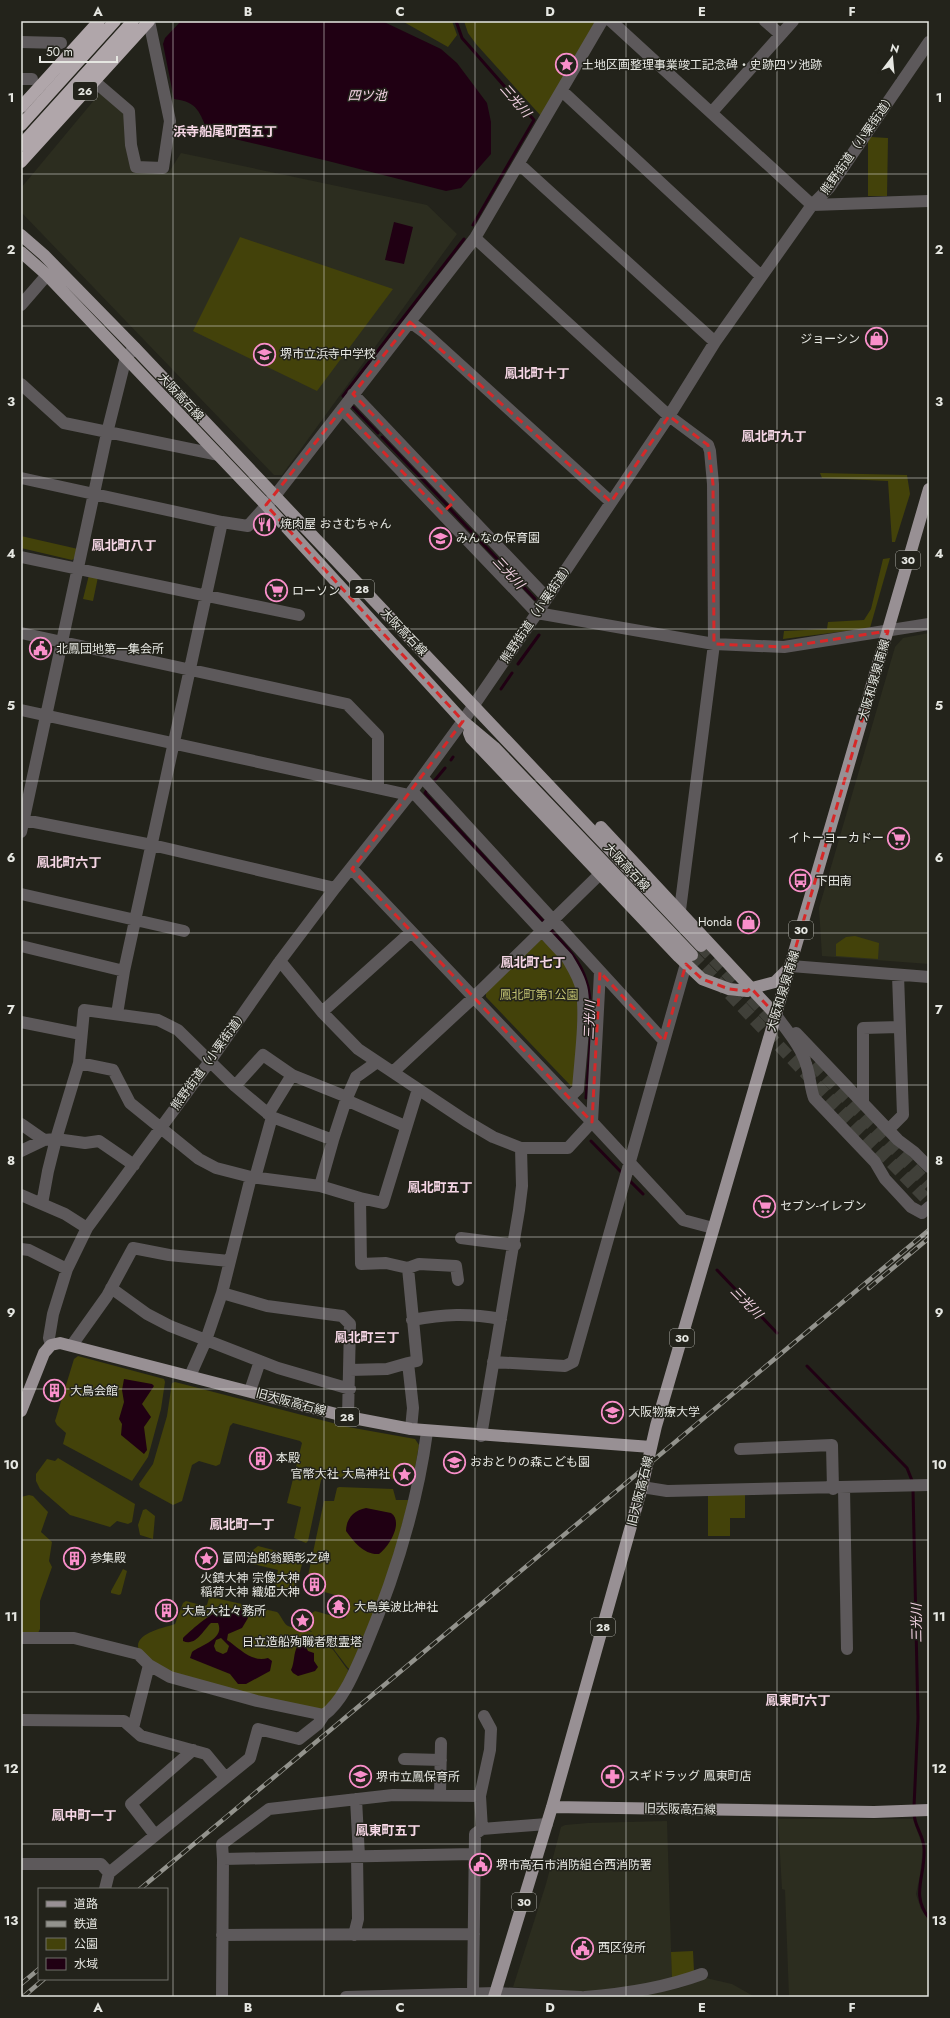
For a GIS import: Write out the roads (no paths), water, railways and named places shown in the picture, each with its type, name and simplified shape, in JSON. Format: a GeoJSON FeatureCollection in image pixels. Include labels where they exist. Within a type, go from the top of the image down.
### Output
{"type":"FeatureCollection","features":[{"type":"Feature","properties":{"kind":"highway"},"geometry":{"type":"LineString","coordinates":[[21,107],[99,21]]}},
{"type":"Feature","properties":{"kind":"highway","name":"26"},"geometry":{"type":"LineString","coordinates":[[21,125],[115,21]]}},
{"type":"Feature","properties":{"kind":"highway","name":"26"},"geometry":{"type":"LineString","coordinates":[[21,145],[134,21]]}},
{"type":"Feature","properties":{"kind":"highway","name":"26"},"geometry":{"type":"LineString","coordinates":[[21,162],[149,21]]}},
{"type":"Feature","properties":{"kind":"main road","name":"大阪高石線"},"geometry":{"type":"LineString","coordinates":[[21,235],[44,255],[135,348],[463,721],[494,747],[689,960]]}},
{"type":"Feature","properties":{"kind":"main road","name":"大阪高石線"},"geometry":{"type":"LineString","coordinates":[[21,252],[47,276],[126,357],[219,456],[270,501],[474,705],[701,946]]}},
{"type":"Feature","properties":{"kind":"main road","name":"大阪和泉泉南線"},"geometry":{"type":"LineString","coordinates":[[651,1447],[713,1228],[791,966],[929,489]]}},
{"type":"Feature","properties":{"kind":"main road"},"geometry":{"type":"LineString","coordinates":[[474,705],[509,730],[680,910],[776,1015]]}},
{"type":"Feature","properties":{"kind":"main road"},"geometry":{"type":"LineString","coordinates":[[463,721],[471,738],[600,874],[689,960],[702,979],[729,989],[747,992],[752,988],[775,982],[791,966]]}},
{"type":"Feature","properties":{"kind":"main road","name":"旧大阪高石線"},"geometry":{"type":"LineString","coordinates":[[51,1345],[60,1343],[72,1345],[348,1417],[411,1430],[651,1447],[642,1487],[552,1807],[874,1812],[925,1810]]}},
{"type":"Feature","properties":{"kind":"main road"},"geometry":{"type":"LineString","coordinates":[[21,1411],[44,1352],[51,1345]]}},
{"type":"Feature","properties":{"kind":"main road","name":"30"},"geometry":{"type":"LineString","coordinates":[[495,1995],[552,1807]]}},
{"type":"Feature","properties":{"kind":"street"},"geometry":{"type":"LineString","coordinates":[[94,81],[128,111],[131,145],[136,167],[164,168],[170,121],[149,21]]}},
{"type":"Feature","properties":{"kind":"street"},"geometry":{"type":"LineString","coordinates":[[21,478],[222,522],[248,526],[270,501],[475,238],[602,21]]}},
{"type":"Feature","properties":{"kind":"street"},"geometry":{"type":"LineString","coordinates":[[611,21],[812,205],[929,201]]}},
{"type":"Feature","properties":{"kind":"street"},"geometry":{"type":"LineString","coordinates":[[765,21],[780,34]]}},
{"type":"Feature","properties":{"kind":"street"},"geometry":{"type":"LineString","coordinates":[[712,112],[792,21]]}},
{"type":"Feature","properties":{"kind":"street"},"geometry":{"type":"LineString","coordinates":[[21,42],[61,43]]}},
{"type":"Feature","properties":{"kind":"street","name":"熊野街道（小栗街道）"},"geometry":{"type":"LineString","coordinates":[[761,276],[812,205],[829,188],[929,42]]}},
{"type":"Feature","properties":{"kind":"street"},"geometry":{"type":"LineString","coordinates":[[562,91],[761,276],[715,342],[669,416]]}},
{"type":"Feature","properties":{"kind":"street"},"geometry":{"type":"LineString","coordinates":[[519,164],[715,342]]}},
{"type":"Feature","properties":{"kind":"street"},"geometry":{"type":"LineString","coordinates":[[475,238],[669,416],[708,445],[710,451],[713,484],[714,644],[680,910]]}},
{"type":"Feature","properties":{"kind":"street"},"geometry":{"type":"LineString","coordinates":[[21,305],[47,276]]}},
{"type":"Feature","properties":{"kind":"street"},"geometry":{"type":"LineString","coordinates":[[410,322],[425,333],[611,502]]}},
{"type":"Feature","properties":{"kind":"street"},"geometry":{"type":"LineString","coordinates":[[21,832],[63,642],[106,432],[126,357],[135,348]]}},
{"type":"Feature","properties":{"kind":"street"},"geometry":{"type":"LineString","coordinates":[[21,384],[64,423],[219,456]]}},
{"type":"Feature","properties":{"kind":"street"},"geometry":{"type":"LineString","coordinates":[[353,395],[537,613],[714,644],[784,647],[929,624]]}},
{"type":"Feature","properties":{"kind":"street"},"geometry":{"type":"LineString","coordinates":[[343,407],[448,507],[547,598]]}},
{"type":"Feature","properties":{"kind":"street","name":"熊野街道（小栗街道）"},"geometry":{"type":"LineString","coordinates":[[51,1345],[50,1338],[53,1314],[67,1269],[87,1228],[210,1061],[280,962],[335,888],[352,869],[411,793],[463,721],[669,416]]}},
{"type":"Feature","properties":{"kind":"street"},"geometry":{"type":"LineString","coordinates":[[117,1014],[124,971],[136,921],[173,743],[191,670],[222,522]]}},
{"type":"Feature","properties":{"kind":"street"},"geometry":{"type":"LineString","coordinates":[[21,557],[299,615]]}},
{"type":"Feature","properties":{"kind":"street"},"geometry":{"type":"LineString","coordinates":[[21,633],[347,704],[378,736],[378,787]]}},
{"type":"Feature","properties":{"kind":"street"},"geometry":{"type":"LineString","coordinates":[[21,710],[411,793],[547,926],[600,972],[664,1041]]}},
{"type":"Feature","properties":{"kind":"street"},"geometry":{"type":"LineString","coordinates":[[422,777],[547,926],[577,975],[582,991],[583,1006],[578,1089],[569,1098]]}},
{"type":"Feature","properties":{"kind":"street"},"geometry":{"type":"LineString","coordinates":[[24,820],[152,845],[335,888]]}},
{"type":"Feature","properties":{"kind":"street"},"geometry":{"type":"LineString","coordinates":[[352,869],[592,1122],[628,1165],[683,1220],[713,1228]]}},
{"type":"Feature","properties":{"kind":"street"},"geometry":{"type":"LineString","coordinates":[[393,1072],[473,998],[600,874]]}},
{"type":"Feature","properties":{"kind":"street"},"geometry":{"type":"LineString","coordinates":[[21,894],[184,931]]}},
{"type":"Feature","properties":{"kind":"street"},"geometry":{"type":"LineString","coordinates":[[322,1012],[411,932]]}},
{"type":"Feature","properties":{"kind":"street"},"geometry":{"type":"LineString","coordinates":[[21,946],[124,971]]}},
{"type":"Feature","properties":{"kind":"street"},"geometry":{"type":"LineString","coordinates":[[493,1362],[565,1366],[573,1362],[628,1165],[689,960]]}},
{"type":"Feature","properties":{"kind":"street"},"geometry":{"type":"LineString","coordinates":[[280,962],[322,1012],[358,1049],[493,1137],[521,1148],[568,1148],[592,1122],[600,972]]}},
{"type":"Feature","properties":{"kind":"street"},"geometry":{"type":"LineString","coordinates":[[791,966],[929,977]]}},
{"type":"Feature","properties":{"kind":"street"},"geometry":{"type":"LineString","coordinates":[[888,1130],[903,1115],[898,975]]}},
{"type":"Feature","properties":{"kind":"street"},"geometry":{"type":"LineString","coordinates":[[42,1204],[48,1171],[50,1139],[79,1063],[84,1010],[158,1020],[178,1030],[235,1086],[270,1115],[333,1140]]}},
{"type":"Feature","properties":{"kind":"street"},"geometry":{"type":"LineString","coordinates":[[776,1015],[790,1026],[898,1140],[914,1152],[929,1167]]}},
{"type":"Feature","properties":{"kind":"street"},"geometry":{"type":"LineString","coordinates":[[776,1015],[798,1045],[806,1063],[814,1098],[875,1162],[885,1179],[912,1207],[922,1212],[929,1207]]}},
{"type":"Feature","properties":{"kind":"street"},"geometry":{"type":"LineString","coordinates":[[21,1022],[81,1034]]}},
{"type":"Feature","properties":{"kind":"street"},"geometry":{"type":"LineString","coordinates":[[863,1103],[863,1028],[899,1028]]}},
{"type":"Feature","properties":{"kind":"street"},"geometry":{"type":"LineString","coordinates":[[235,1086],[263,1055],[292,1075],[405,1126]]}},
{"type":"Feature","properties":{"kind":"street"},"geometry":{"type":"LineString","coordinates":[[320,1186],[333,1140],[356,1077],[377,1062]]}},
{"type":"Feature","properties":{"kind":"street"},"geometry":{"type":"LineString","coordinates":[[79,1063],[113,1070],[130,1103],[199,1159],[216,1168],[253,1177],[320,1186],[383,1204],[405,1126],[418,1089]]}},
{"type":"Feature","properties":{"kind":"street"},"geometry":{"type":"LineString","coordinates":[[190,1376],[206,1340],[222,1293],[229,1261],[270,1115],[292,1075]]}},
{"type":"Feature","properties":{"kind":"street"},"geometry":{"type":"LineString","coordinates":[[21,1124],[50,1139],[85,1143],[99,1141],[134,1165]]}},
{"type":"Feature","properties":{"kind":"street"},"geometry":{"type":"LineString","coordinates":[[21,1150],[50,1139]]}},
{"type":"Feature","properties":{"kind":"street"},"geometry":{"type":"LineString","coordinates":[[481,1436],[514,1245],[522,1186],[521,1148]]}},
{"type":"Feature","properties":{"kind":"street"},"geometry":{"type":"LineString","coordinates":[[21,1195],[65,1214],[87,1228]]}},
{"type":"Feature","properties":{"kind":"street"},"geometry":{"type":"LineString","coordinates":[[360,1198],[361,1264],[386,1263],[408,1268],[420,1264],[456,1266],[458,1280]]}},
{"type":"Feature","properties":{"kind":"street"},"geometry":{"type":"LineString","coordinates":[[461,1238],[514,1245]]}},
{"type":"Feature","properties":{"kind":"street"},"geometry":{"type":"LineString","coordinates":[[72,1345],[111,1288],[133,1248],[169,1255],[229,1261]]}},
{"type":"Feature","properties":{"kind":"street"},"geometry":{"type":"LineString","coordinates":[[21,1249],[29,1250],[67,1269]]}},
{"type":"Feature","properties":{"kind":"street"},"geometry":{"type":"LineString","coordinates":[[350,1370],[387,1369],[417,1360],[408,1268]]}},
{"type":"Feature","properties":{"kind":"street"},"geometry":{"type":"LineString","coordinates":[[111,1288],[147,1314],[170,1326],[260,1360],[350,1389]]}},
{"type":"Feature","properties":{"kind":"street"},"geometry":{"type":"LineString","coordinates":[[222,1293],[267,1306],[342,1316],[350,1324],[350,1389],[348,1417]]}},
{"type":"Feature","properties":{"kind":"street"},"geometry":{"type":"LineString","coordinates":[[412,1320],[446,1314],[464,1314],[501,1319]]}},
{"type":"Feature","properties":{"kind":"street"},"geometry":{"type":"LineString","coordinates":[[250,1391],[260,1360]]}},
{"type":"Feature","properties":{"kind":"street"},"geometry":{"type":"LineString","coordinates":[[408,1363],[413,1408],[411,1430]]}},
{"type":"Feature","properties":{"kind":"street"},"geometry":{"type":"LineString","coordinates":[[104,1888],[108,1873],[250,1758],[258,1729],[299,1740],[318,1724],[324,1715],[330,1710],[344,1690],[378,1618],[415,1500],[427,1432]]}},
{"type":"Feature","properties":{"kind":"street"},"geometry":{"type":"LineString","coordinates":[[740,1449],[832,1445],[839,1488],[847,1649]]}},
{"type":"Feature","properties":{"kind":"street"},"geometry":{"type":"LineString","coordinates":[[642,1487],[667,1491],[924,1486]]}},
{"type":"Feature","properties":{"kind":"street"},"geometry":{"type":"LineString","coordinates":[[21,1638],[74,1638],[138,1654],[149,1665],[170,1677],[257,1701],[324,1715]]}},
{"type":"Feature","properties":{"kind":"street"},"geometry":{"type":"LineString","coordinates":[[133,1728],[149,1665]]}},
{"type":"Feature","properties":{"kind":"street"},"geometry":{"type":"LineString","coordinates":[[482,1829],[480,1796],[490,1750],[491,1729],[484,1716]]}},
{"type":"Feature","properties":{"kind":"street"},"geometry":{"type":"LineString","coordinates":[[21,1720],[124,1721],[141,1736],[206,1754],[225,1778]]}},
{"type":"Feature","properties":{"kind":"street"},"geometry":{"type":"LineString","coordinates":[[440,1796],[441,1743]]}},
{"type":"Feature","properties":{"kind":"street"},"geometry":{"type":"LineString","coordinates":[[155,1835],[131,1804],[193,1750]]}},
{"type":"Feature","properties":{"kind":"street"},"geometry":{"type":"LineString","coordinates":[[404,1760],[441,1760]]}},
{"type":"Feature","properties":{"kind":"street"},"geometry":{"type":"LineString","coordinates":[[222,1997],[222,1844],[270,1809],[393,1795],[480,1796]]}},
{"type":"Feature","properties":{"kind":"street"},"geometry":{"type":"LineString","coordinates":[[354,1935],[358,1919],[356,1799]]}},
{"type":"Feature","properties":{"kind":"street"},"geometry":{"type":"LineString","coordinates":[[473,1993],[475,1834],[482,1829],[547,1824]]}},
{"type":"Feature","properties":{"kind":"street"},"geometry":{"type":"LineString","coordinates":[[223,1859],[474,1854]]}},
{"type":"Feature","properties":{"kind":"street"},"geometry":{"type":"LineString","coordinates":[[21,1864],[101,1864],[108,1873]]}},
{"type":"Feature","properties":{"kind":"street"},"geometry":{"type":"LineString","coordinates":[[222,1936],[474,1934]]}},
{"type":"Feature","properties":{"kind":"street"},"geometry":{"type":"LineString","coordinates":[[585,1997],[610,1995],[671,1985],[702,1974]]}},
{"type":"Feature","properties":{"kind":"street"},"geometry":{"type":"LineString","coordinates":[[346,1997],[473,1993],[581,1997]]}},
{"type":"Feature","properties":{"kind":"water","name":"四ツ池"},"geometry":{"type":"Polygon","coordinates":[[[181,21],[382,21],[441,49],[457,63],[487,103],[491,122],[491,154],[461,188],[446,191],[209,133],[200,114],[193,106],[189,103],[174,99],[163,44],[165,38],[181,21]]]}},
{"type":"Feature","properties":{"kind":"water"},"geometry":{"type":"Polygon","coordinates":[[[394,222],[413,227],[404,264],[385,260],[394,222]]]}},
{"type":"Feature","properties":{"kind":"water"},"geometry":{"type":"Polygon","coordinates":[[[124,1379],[152,1384],[154,1386],[142,1404],[151,1417],[144,1427],[147,1450],[144,1454],[121,1435],[122,1424],[119,1419],[124,1402],[122,1390],[124,1379]]]}},
{"type":"Feature","properties":{"kind":"water"},"geometry":{"type":"Polygon","coordinates":[[[366,1508],[391,1513],[395,1517],[396,1528],[394,1534],[387,1546],[379,1554],[374,1554],[364,1550],[346,1531],[347,1523],[354,1513],[366,1508]]]}},
{"type":"Feature","properties":{"kind":"water"},"geometry":{"type":"Polygon","coordinates":[[[227,1608],[242,1610],[246,1612],[248,1618],[242,1628],[228,1634],[227,1640],[251,1657],[262,1659],[268,1658],[272,1661],[270,1671],[246,1684],[238,1684],[230,1674],[190,1658],[192,1652],[215,1637],[219,1629],[218,1623],[211,1623],[196,1640],[192,1642],[183,1641],[183,1638],[198,1625],[222,1609],[227,1608]],[[221,1638],[216,1640],[214,1646],[216,1651],[223,1654],[227,1652],[229,1646],[221,1638]]]}},
{"type":"Feature","properties":{"kind":"water"},"geometry":{"type":"Polygon","coordinates":[[[298,1645],[306,1647],[308,1651],[314,1653],[314,1661],[318,1667],[315,1671],[298,1676],[291,1670],[295,1651],[298,1645]]]}},
{"type":"Feature","properties":{"kind":"waterway","name":"三光川"},"geometry":{"type":"LineString","coordinates":[[456,21],[462,38],[534,120],[473,225]]}},
{"type":"Feature","properties":{"kind":"waterway","name":"三光川"},"geometry":{"type":"LineString","coordinates":[[344,397],[343,396],[464,239]]}},
{"type":"Feature","properties":{"kind":"waterway","name":"三光川"},"geometry":{"type":"LineString","coordinates":[[353,407],[378,433]]}},
{"type":"Feature","properties":{"kind":"waterway","name":"三光川"},"geometry":{"type":"LineString","coordinates":[[382,437],[447,505]]}},
{"type":"Feature","properties":{"kind":"waterway","name":"三光川"},"geometry":{"type":"LineString","coordinates":[[450,509],[535,599]]}},
{"type":"Feature","properties":{"kind":"waterway","name":"三光川"},"geometry":{"type":"LineString","coordinates":[[518,664],[539,635]]}},
{"type":"Feature","properties":{"kind":"waterway","name":"三光川"},"geometry":{"type":"LineString","coordinates":[[501,689],[512,673]]}},
{"type":"Feature","properties":{"kind":"waterway","name":"三光川"},"geometry":{"type":"LineString","coordinates":[[435,780],[445,768]]}},
{"type":"Feature","properties":{"kind":"waterway","name":"三光川"},"geometry":{"type":"LineString","coordinates":[[427,790],[425,793],[545,923]]}},
{"type":"Feature","properties":{"kind":"waterway","name":"三光川"},"geometry":{"type":"LineString","coordinates":[[551,930],[576,959],[586,980],[589,992],[591,1021],[586,1098]]}},
{"type":"Feature","properties":{"kind":"waterway","name":"三光川"},"geometry":{"type":"LineString","coordinates":[[591,1141],[623,1174]]}},
{"type":"Feature","properties":{"kind":"waterway","name":"三光川"},"geometry":{"type":"LineString","coordinates":[[629,1180],[643,1194]]}},
{"type":"Feature","properties":{"kind":"waterway","name":"三光川"},"geometry":{"type":"LineString","coordinates":[[717,1270],[777,1333]]}},
{"type":"Feature","properties":{"kind":"waterway","name":"三光川"},"geometry":{"type":"LineString","coordinates":[[807,1366],[907,1468],[913,1483]]}},
{"type":"Feature","properties":{"kind":"waterway","name":"三光川"},"geometry":{"type":"LineString","coordinates":[[913,1489],[918,1718],[914,1807]]}},
{"type":"Feature","properties":{"kind":"waterway","name":"三光川"},"geometry":{"type":"LineString","coordinates":[[914,1813],[914,1818],[924,1844],[920,1901],[929,1918]]}},
{"type":"Feature","properties":{"kind":"tunnel"},"geometry":{"type":"LineString","coordinates":[[701,946],[780,1029]]}},
{"type":"Feature","properties":{"kind":"tunnel"},"geometry":{"type":"LineString","coordinates":[[692,955],[929,1202]]}},
{"type":"Feature","properties":{"kind":"tunnel"},"geometry":{"type":"LineString","coordinates":[[801,1051],[929,1185]]}},
{"type":"Feature","properties":{"kind":"railway"},"geometry":{"type":"LineString","coordinates":[[141,1888],[929,1230]]}},
{"type":"Feature","properties":{"kind":"railway"},"geometry":{"type":"LineString","coordinates":[[869,1288],[929,1238]]}},
{"type":"Feature","properties":{"kind":"railway"},"geometry":{"type":"LineString","coordinates":[[21,1984],[38,1970]]}},
{"type":"Feature","properties":{"kind":"railway"},"geometry":{"type":"LineString","coordinates":[[23,1997],[43,1980]]}},
{"type":"Feature","properties":{"kind":"place","name":"土地区画整理事業竣工記念碑・史跡四ツ池跡"},"geometry":{"type":"Point","coordinates":[567,65]}},
{"type":"Feature","properties":{"kind":"place","name":"ジョーシン"},"geometry":{"type":"Point","coordinates":[876,339]}},
{"type":"Feature","properties":{"kind":"place","name":"堺市立浜寺中学校"},"geometry":{"type":"Point","coordinates":[264,354]}},
{"type":"Feature","properties":{"kind":"place","name":"焼肉屋 おさむちゃん"},"geometry":{"type":"Point","coordinates":[265,524]}},
{"type":"Feature","properties":{"kind":"place","name":"みんなの保育園"},"geometry":{"type":"Point","coordinates":[440,538]}},
{"type":"Feature","properties":{"kind":"place","name":"ローソン"},"geometry":{"type":"Point","coordinates":[276,591]}},
{"type":"Feature","properties":{"kind":"place","name":"北鳳団地第一集会所"},"geometry":{"type":"Point","coordinates":[41,649]}},
{"type":"Feature","properties":{"kind":"place","name":"イトーヨーカドー"},"geometry":{"type":"Point","coordinates":[899,838]}},
{"type":"Feature","properties":{"kind":"place","name":"下田南"},"geometry":{"type":"Point","coordinates":[801,881]}},
{"type":"Feature","properties":{"kind":"place","name":"Honda"},"geometry":{"type":"Point","coordinates":[748,922]}},
{"type":"Feature","properties":{"kind":"place","name":"セブン-イレブン"},"geometry":{"type":"Point","coordinates":[764,1206]}},
{"type":"Feature","properties":{"kind":"place","name":"大鳥会館"},"geometry":{"type":"Point","coordinates":[54,1391]}},
{"type":"Feature","properties":{"kind":"place","name":"大阪物療大学"},"geometry":{"type":"Point","coordinates":[613,1412]}},
{"type":"Feature","properties":{"kind":"place","name":"本殿"},"geometry":{"type":"Point","coordinates":[261,1458]}},
{"type":"Feature","properties":{"kind":"place","name":"おおとりの森こども園"},"geometry":{"type":"Point","coordinates":[455,1462]}},
{"type":"Feature","properties":{"kind":"place","name":"官幣大社 大鳥神社"},"geometry":{"type":"Point","coordinates":[405,1474]}},
{"type":"Feature","properties":{"kind":"place","name":"参集殿"},"geometry":{"type":"Point","coordinates":[74,1558]}},
{"type":"Feature","properties":{"kind":"place","name":"富岡治郎翁顕彰之碑"},"geometry":{"type":"Point","coordinates":[206,1558]}},
{"type":"Feature","properties":{"kind":"place","name":"火鎮大神 宗像大神 稲荷大神 織姫大神"},"geometry":{"type":"Point","coordinates":[315,1585]}},
{"type":"Feature","properties":{"kind":"place","name":"大鳥美波比神社"},"geometry":{"type":"Point","coordinates":[339,1607]}},
{"type":"Feature","properties":{"kind":"place","name":"大鳥大社々務所"},"geometry":{"type":"Point","coordinates":[167,1611]}},
{"type":"Feature","properties":{"kind":"place","name":"日立造船殉職者慰霊塔"},"geometry":{"type":"Point","coordinates":[302,1621]}},
{"type":"Feature","properties":{"kind":"place","name":"スギドラッグ 鳳東町店"},"geometry":{"type":"Point","coordinates":[613,1776]}},
{"type":"Feature","properties":{"kind":"place","name":"堺市立鳳保育所"},"geometry":{"type":"Point","coordinates":[360,1777]}},
{"type":"Feature","properties":{"kind":"place","name":"堺市高石市消防組合西消防署"},"geometry":{"type":"Point","coordinates":[480,1865]}},
{"type":"Feature","properties":{"kind":"place","name":"西区役所"},"geometry":{"type":"Point","coordinates":[583,1948]}},
{"type":"Feature","properties":{"kind":"district","name":"浜寺船尾町西五丁"},"geometry":{"type":"Point","coordinates":[225,131]}},
{"type":"Feature","properties":{"kind":"district","name":"鳳北町十丁"},"geometry":{"type":"Point","coordinates":[537,373]}},
{"type":"Feature","properties":{"kind":"district","name":"鳳北町九丁"},"geometry":{"type":"Point","coordinates":[774,436]}},
{"type":"Feature","properties":{"kind":"district","name":"鳳北町八丁"},"geometry":{"type":"Point","coordinates":[124,545]}},
{"type":"Feature","properties":{"kind":"district","name":"鳳北町六丁"},"geometry":{"type":"Point","coordinates":[69,862]}},
{"type":"Feature","properties":{"kind":"district","name":"鳳北町七丁"},"geometry":{"type":"Point","coordinates":[533,962]}},
{"type":"Feature","properties":{"kind":"district","name":"鳳北町五丁"},"geometry":{"type":"Point","coordinates":[440,1187]}},
{"type":"Feature","properties":{"kind":"district","name":"鳳北町三丁"},"geometry":{"type":"Point","coordinates":[367,1337]}},
{"type":"Feature","properties":{"kind":"district","name":"鳳北町一丁"},"geometry":{"type":"Point","coordinates":[242,1524]}},
{"type":"Feature","properties":{"kind":"district","name":"鳳東町六丁"},"geometry":{"type":"Point","coordinates":[798,1700]}},
{"type":"Feature","properties":{"kind":"district","name":"鳳中町一丁"},"geometry":{"type":"Point","coordinates":[84,1815]}},
{"type":"Feature","properties":{"kind":"district","name":"鳳東町五丁"},"geometry":{"type":"Point","coordinates":[388,1830]}},
{"type":"Feature","properties":{"kind":"park label","name":"鳳北町第１公園"},"geometry":{"type":"Point","coordinates":[539,995]}}]}
